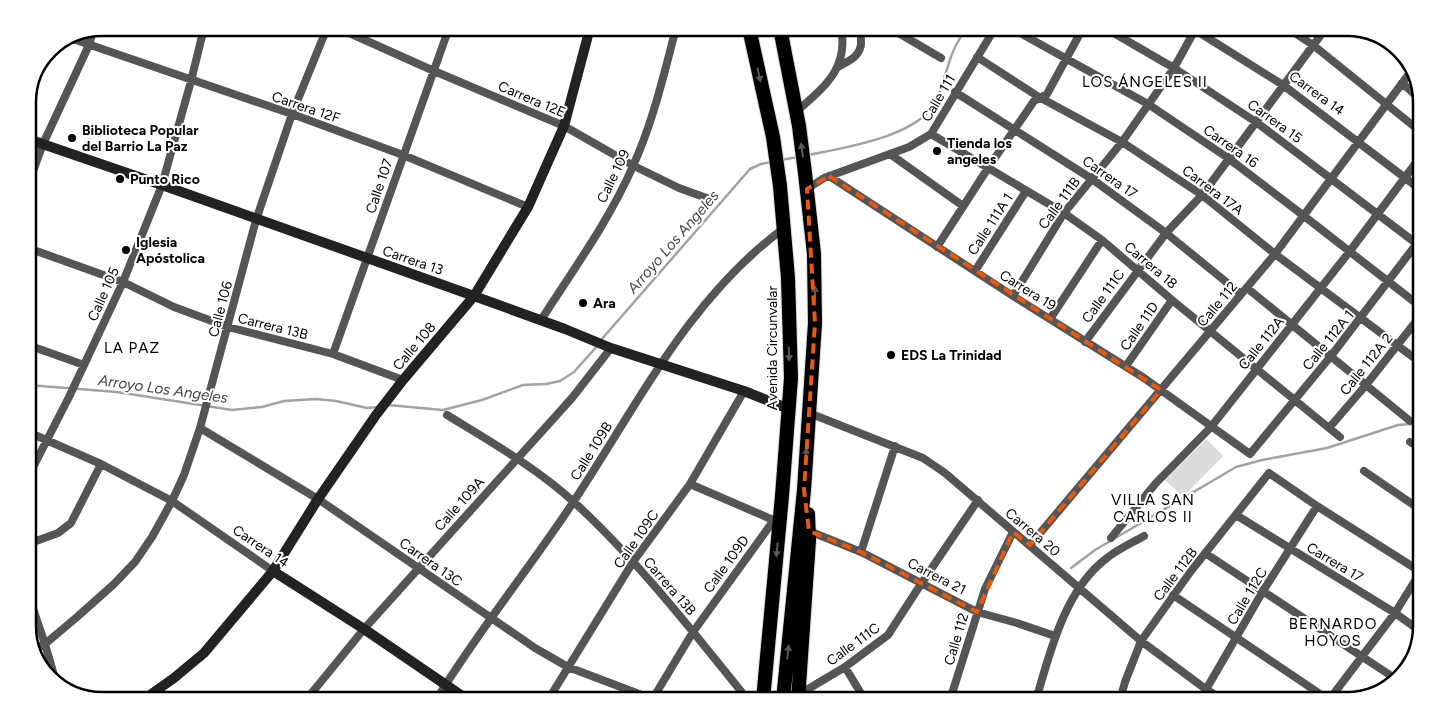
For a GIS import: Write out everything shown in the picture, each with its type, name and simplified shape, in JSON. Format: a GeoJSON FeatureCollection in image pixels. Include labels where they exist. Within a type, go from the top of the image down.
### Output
{"type":"FeatureCollection","features":[{"type":"Feature","properties":{"kind":"highway","name":"Avenida Circunvalar"},"geometry":{"type":"LineString","coordinates":[[751,36],[773,137],[780,183],[788,278],[791,378],[777,521],[764,692]]}},
{"type":"Feature","properties":{"kind":"highway"},"geometry":{"type":"LineString","coordinates":[[782,36],[806,179],[814,254],[815,322],[804,490],[784,692]]}},
{"type":"Feature","properties":{"kind":"highway"},"geometry":{"type":"LineString","coordinates":[[798,692],[809,531],[807,498],[804,490]]}},
{"type":"Feature","properties":{"kind":"street","name":"Calle 105"},"geometry":{"type":"LineString","coordinates":[[36,461],[69,397],[123,282],[162,185],[202,36]]}},
{"type":"Feature","properties":{"kind":"street","name":"Calle 106"},"geometry":{"type":"LineString","coordinates":[[40,646],[45,644],[114,584],[135,562],[152,537],[172,501],[184,475],[200,428],[256,220],[292,114],[323,36]]}},
{"type":"Feature","properties":{"kind":"street","name":"Carrera 12E"},"geometry":{"type":"LineString","coordinates":[[356,36],[564,126],[634,166],[679,188],[712,200]]}},
{"type":"Feature","properties":{"kind":"street","name":"Calle 107"},"geometry":{"type":"LineString","coordinates":[[333,354],[446,36]]}},
{"type":"Feature","properties":{"kind":"street","name":"Calle 108"},"geometry":{"type":"LineString","coordinates":[[154,692],[204,653],[273,571],[318,499],[376,415],[474,296],[528,207],[564,126],[588,36]]}},
{"type":"Feature","properties":{"kind":"street","name":"Calle 109"},"geometry":{"type":"LineString","coordinates":[[541,320],[609,214],[634,166],[656,105],[674,36]]}},
{"type":"Feature","properties":{"kind":"street"},"geometry":{"type":"LineString","coordinates":[[838,67],[842,52],[841,36]]}},
{"type":"Feature","properties":{"kind":"street"},"geometry":{"type":"LineString","coordinates":[[796,112],[820,91],[838,67],[859,53],[862,36]]}},
{"type":"Feature","properties":{"kind":"street"},"geometry":{"type":"LineString","coordinates":[[904,36],[941,58]]}},
{"type":"Feature","properties":{"kind":"street","name":"Calle 111"},"geometry":{"type":"LineString","coordinates":[[806,179],[827,177],[909,147],[930,134],[990,36]]}},
{"type":"Feature","properties":{"kind":"street","name":"Carrera 16"},"geometry":{"type":"LineString","coordinates":[[1026,36],[1148,104],[1228,158],[1413,301]]}},
{"type":"Feature","properties":{"kind":"street"},"geometry":{"type":"LineString","coordinates":[[937,246],[1034,101],[1047,94],[1079,36]]}},
{"type":"Feature","properties":{"kind":"street","name":"Carrera 15"},"geometry":{"type":"LineString","coordinates":[[1119,36],[1174,68],[1256,122],[1413,238]]}},
{"type":"Feature","properties":{"kind":"street","name":"Calle 111B"},"geometry":{"type":"LineString","coordinates":[[1012,296],[1064,213],[1122,142],[1174,68],[1190,36]]}},
{"type":"Feature","properties":{"kind":"street","name":"Carrera 14"},"geometry":{"type":"LineString","coordinates":[[1206,36],[1283,85],[1413,183]]}},
{"type":"Feature","properties":{"kind":"street"},"geometry":{"type":"LineString","coordinates":[[1299,36],[1413,126]]}},
{"type":"Feature","properties":{"kind":"street","name":"Calle 111C"},"geometry":{"type":"LineString","coordinates":[[1085,342],[1166,233],[1202,195],[1320,36]]}},
{"type":"Feature","properties":{"kind":"street"},"geometry":{"type":"LineString","coordinates":[[36,163],[91,38]]}},
{"type":"Feature","properties":{"kind":"street","name":"Carrera 12F"},"geometry":{"type":"LineString","coordinates":[[78,41],[403,154],[528,207]]}},
{"type":"Feature","properties":{"kind":"street","name":"Carrera 17A"},"geometry":{"type":"LineString","coordinates":[[977,57],[1039,97],[1122,142],[1202,195],[1275,254],[1413,357]]}},
{"type":"Feature","properties":{"kind":"street","name":"Calle 112"},"geometry":{"type":"LineString","coordinates":[[1030,546],[1275,254],[1407,76]]}},
{"type":"Feature","properties":{"kind":"street"},"geometry":{"type":"LineString","coordinates":[[1402,83],[1412,92]]}},
{"type":"Feature","properties":{"kind":"street","name":"Carrera 17"},"geometry":{"type":"LineString","coordinates":[[955,92],[1092,178],[1291,325],[1410,421]]}},
{"type":"Feature","properties":{"kind":"street","name":"Carrera 18"},"geometry":{"type":"LineString","coordinates":[[930,134],[1064,213],[1102,240],[1172,300],[1340,437]]}},
{"type":"Feature","properties":{"kind":"street","name":"Carrera 13"},"geometry":{"type":"LineString","coordinates":[[36,142],[541,320],[608,347],[744,391],[789,409]]}},
{"type":"Feature","properties":{"kind":"street"},"geometry":{"type":"LineString","coordinates":[[890,154],[963,206]]}},
{"type":"Feature","properties":{"kind":"street","name":"Calle 112A"},"geometry":{"type":"LineString","coordinates":[[1111,538],[1156,483],[1211,427],[1350,251],[1413,167]]}},
{"type":"Feature","properties":{"kind":"street","name":"Calle 111"},"geometry":{"type":"LineString","coordinates":[[806,179],[827,177]]}},
{"type":"Feature","properties":{"kind":"street","name":"Carrera 19"},"geometry":{"type":"LineString","coordinates":[[827,177],[1012,296],[1126,366],[1211,427]]}},
{"type":"Feature","properties":{"kind":"street","name":"Calle 111A 1"},"geometry":{"type":"LineString","coordinates":[[975,271],[1026,191]]}},
{"type":"Feature","properties":{"kind":"street","name":"Calle 109B"},"geometry":{"type":"LineString","coordinates":[[441,692],[574,502],[661,365],[715,291],[761,246],[783,229]]}},
{"type":"Feature","properties":{"kind":"street"},"geometry":{"type":"LineString","coordinates":[[1050,319],[1102,240]]}},
{"type":"Feature","properties":{"kind":"street","name":"Carrera 13B"},"geometry":{"type":"LineString","coordinates":[[36,251],[123,282],[174,307],[228,327],[333,354],[403,380]]}},
{"type":"Feature","properties":{"kind":"street","name":"Calle 112A 1"},"geometry":{"type":"LineString","coordinates":[[1211,427],[1250,454],[1362,318],[1413,252]]}},
{"type":"Feature","properties":{"kind":"street","name":"Calle 11D"},"geometry":{"type":"LineString","coordinates":[[1126,366],[1172,300]]}},
{"type":"Feature","properties":{"kind":"street","name":"Calle 112A 2"},"geometry":{"type":"LineString","coordinates":[[1329,428],[1413,325]]}},
{"type":"Feature","properties":{"kind":"street","name":"Calle 109A"},"geometry":{"type":"LineString","coordinates":[[315,692],[364,629],[572,398],[608,347]]}},
{"type":"Feature","properties":{"kind":"street"},"geometry":{"type":"LineString","coordinates":[[36,348],[84,365]]}},
{"type":"Feature","properties":{"kind":"street","name":"Calle 109C"},"geometry":{"type":"LineString","coordinates":[[553,692],[632,562],[690,484],[744,391]]}},
{"type":"Feature","properties":{"kind":"street","name":"Carrera 20"},"geometry":{"type":"LineString","coordinates":[[808,413],[895,446],[922,458],[945,473],[1141,641],[1210,692]]}},
{"type":"Feature","properties":{"kind":"street","name":"Carrera 13B"},"geometry":{"type":"LineString","coordinates":[[447,415],[518,458],[574,502],[632,562],[693,632],[742,692]]}},
{"type":"Feature","properties":{"kind":"street","name":"Carrera 13C"},"geometry":{"type":"LineString","coordinates":[[200,428],[318,499],[491,619],[568,667],[632,692]]}},
{"type":"Feature","properties":{"kind":"street","name":"Carrera 14"},"geometry":{"type":"LineString","coordinates":[[36,435],[101,464],[172,501],[273,571],[364,629],[456,692]]}},
{"type":"Feature","properties":{"kind":"street"},"geometry":{"type":"LineString","coordinates":[[861,552],[895,446]]}},
{"type":"Feature","properties":{"kind":"street"},"geometry":{"type":"LineString","coordinates":[[36,541],[58,533],[71,523],[101,464]]}},
{"type":"Feature","properties":{"kind":"street"},"geometry":{"type":"LineString","coordinates":[[1364,471],[1413,504]]}},
{"type":"Feature","properties":{"kind":"street","name":"Calle 112B"},"geometry":{"type":"LineString","coordinates":[[1122,692],[1141,641],[1173,595],[1269,473],[1317,506]]}},
{"type":"Feature","properties":{"kind":"street"},"geometry":{"type":"LineString","coordinates":[[690,484],[777,521]]}},
{"type":"Feature","properties":{"kind":"street","name":"Calle 111C"},"geometry":{"type":"LineString","coordinates":[[807,692],[888,635],[978,500]]}},
{"type":"Feature","properties":{"kind":"street"},"geometry":{"type":"LineString","coordinates":[[1317,506],[1413,566]]}},
{"type":"Feature","properties":{"kind":"street","name":"Calle 112C"},"geometry":{"type":"LineString","coordinates":[[1207,690],[1263,591],[1317,506]]}},
{"type":"Feature","properties":{"kind":"street","name":"Carrera 17"},"geometry":{"type":"LineString","coordinates":[[1236,515],[1413,626]]}},
{"type":"Feature","properties":{"kind":"street","name":"Calle 109D"},"geometry":{"type":"LineString","coordinates":[[658,692],[693,632],[777,521]]}},
{"type":"Feature","properties":{"kind":"street","name":"Carrera 21"},"geometry":{"type":"LineString","coordinates":[[809,531],[861,552],[977,612],[1017,622],[1055,636]]}},
{"type":"Feature","properties":{"kind":"street","name":"Calle 112"},"geometry":{"type":"LineString","coordinates":[[952,692],[977,612],[995,565],[1013,532]]}},
{"type":"Feature","properties":{"kind":"street"},"geometry":{"type":"LineString","coordinates":[[1038,692],[1055,636],[1080,587],[1107,558],[1144,536]]}},
{"type":"Feature","properties":{"kind":"street"},"geometry":{"type":"LineString","coordinates":[[1205,554],[1390,676]]}},
{"type":"Feature","properties":{"kind":"street"},"geometry":{"type":"LineString","coordinates":[[1335,692],[1395,613],[1413,584]]}},
{"type":"Feature","properties":{"kind":"street"},"geometry":{"type":"LineString","coordinates":[[1173,595],[1317,692]]}},
{"type":"Feature","properties":{"kind":"street"},"geometry":{"type":"LineString","coordinates":[[36,618],[52,668]]}},
{"type":"Feature","properties":{"kind":"street"},"geometry":{"type":"LineString","coordinates":[[845,667],[860,692]]}},
{"type":"Feature","properties":{"kind":"highlighted area"},"geometry":{"type":"Polygon","coordinates":[[[829,176],[1161,390],[1030,545],[1013,532],[977,612],[861,552],[809,531],[804,490],[815,323],[807,189],[829,176]]]}},
{"type":"Feature","properties":{"kind":"shaded area"},"geometry":{"type":"Polygon","coordinates":[[[1206,439],[1223,456],[1183,497],[1165,480],[1206,439]]]}},
{"type":"Feature","properties":{"kind":"waterway","name":"Arroyo Los Angeles"},"geometry":{"type":"LineString","coordinates":[[808,155],[881,138],[917,122],[930,110],[938,97],[953,52],[961,36]]}},
{"type":"Feature","properties":{"kind":"waterway","name":"Arroyo Los Angeles"},"geometry":{"type":"LineString","coordinates":[[781,160],[798,157]]}},
{"type":"Feature","properties":{"kind":"waterway","name":"Arroyo Los Angeles"},"geometry":{"type":"LineString","coordinates":[[601,340],[750,169],[771,162]]}},
{"type":"Feature","properties":{"kind":"waterway","name":"Arroyo Los Angeles"},"geometry":{"type":"LineString","coordinates":[[388,405],[443,410],[482,400],[523,385],[560,381],[574,372],[598,345]]}},
{"type":"Feature","properties":{"kind":"waterway","name":"Arroyo Los Angeles"},"geometry":{"type":"LineString","coordinates":[[36,386],[117,392],[232,410],[262,407],[284,401],[316,399],[336,401],[367,408],[378,407]]}},
{"type":"Feature","properties":{"kind":"waterway"},"geometry":{"type":"LineString","coordinates":[[1071,568],[1095,550],[1236,467],[1262,460],[1327,448],[1398,425],[1413,424]]}},
{"type":"Feature","properties":{"kind":"place","name":"Biblioteca Popular del Barrio La Paz"},"geometry":{"type":"Point","coordinates":[72,138]}},
{"type":"Feature","properties":{"kind":"place","name":"Tienda los angeles"},"geometry":{"type":"Point","coordinates":[937,151]}},
{"type":"Feature","properties":{"kind":"place","name":"Punto Rico"},"geometry":{"type":"Point","coordinates":[120,179]}},
{"type":"Feature","properties":{"kind":"place","name":"Iglesia Apóstolica"},"geometry":{"type":"Point","coordinates":[126,250]}},
{"type":"Feature","properties":{"kind":"place","name":"Ara"},"geometry":{"type":"Point","coordinates":[583,303]}},
{"type":"Feature","properties":{"kind":"place","name":"EDS La Trinidad"},"geometry":{"type":"Point","coordinates":[891,355]}},
{"type":"Feature","properties":{"kind":"district","name":"LOS ÁNGELES II"},"geometry":{"type":"Point","coordinates":[1145,82]}},
{"type":"Feature","properties":{"kind":"district","name":"LA PAZ"},"geometry":{"type":"Point","coordinates":[132,348]}},
{"type":"Feature","properties":{"kind":"district","name":"VILLA SAN CARLOS II"},"geometry":{"type":"Point","coordinates":[1153,508]}},
{"type":"Feature","properties":{"kind":"district","name":"BERNARDO HOYOS"},"geometry":{"type":"Point","coordinates":[1333,632]}}]}
